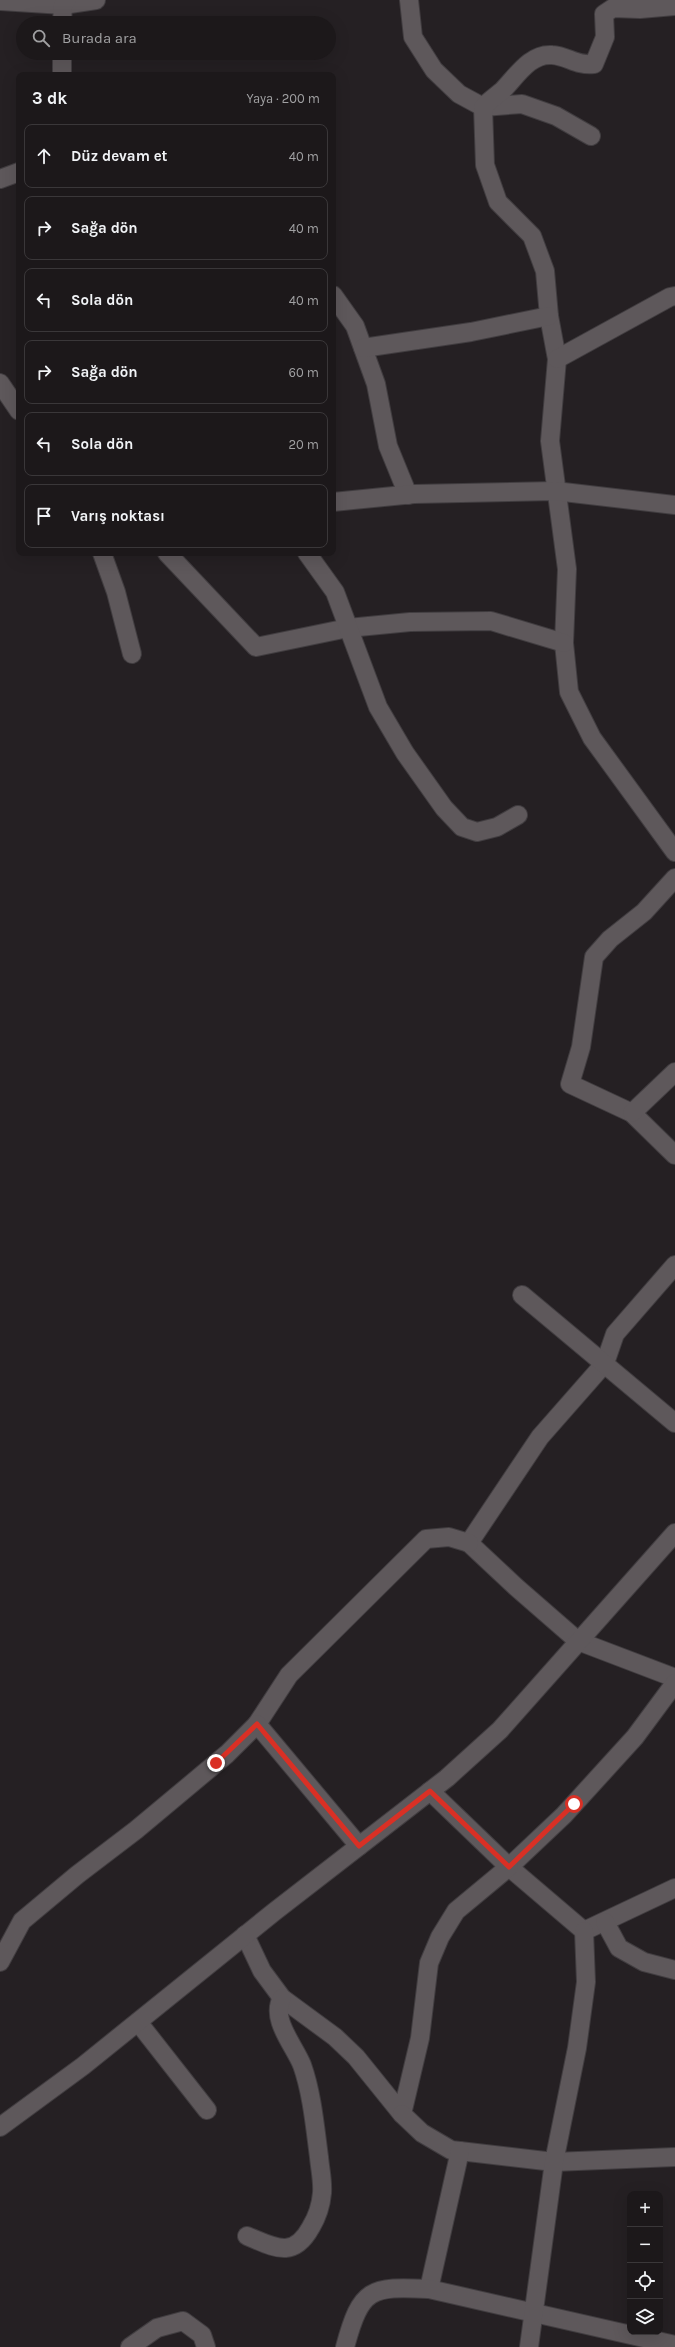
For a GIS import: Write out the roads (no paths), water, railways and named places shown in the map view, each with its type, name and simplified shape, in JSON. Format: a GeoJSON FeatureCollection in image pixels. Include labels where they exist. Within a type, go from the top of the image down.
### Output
{"type":"FeatureCollection","features":[{"type":"Feature","properties":{"kind":"street"},"geometry":{"type":"LineString","coordinates":[[3,1],[65,2],[96,0]]}},
{"type":"Feature","properties":{"kind":"street"},"geometry":{"type":"LineString","coordinates":[[409,0],[413,37],[434,70],[459,94],[483,107],[522,104],[556,116],[592,136]]}},
{"type":"Feature","properties":{"kind":"street"},"geometry":{"type":"LineString","coordinates":[[63,16],[65,2]]}},
{"type":"Feature","properties":{"kind":"street"},"geometry":{"type":"LineString","coordinates":[[483,107],[526,65],[544,55],[557,55],[584,65],[594,64],[605,37],[604,14],[613,8],[640,10],[675,6]]}},
{"type":"Feature","properties":{"kind":"street"},"geometry":{"type":"LineString","coordinates":[[62,60],[62,72]]}},
{"type":"Feature","properties":{"kind":"street"},"geometry":{"type":"LineString","coordinates":[[483,107],[485,165],[498,202],[532,236],[545,271],[549,316],[557,359],[550,441],[555,491],[567,569],[564,643],[569,692],[592,738],[675,852]]}},
{"type":"Feature","properties":{"kind":"street"},"geometry":{"type":"LineString","coordinates":[[0,180],[16,173]]}},
{"type":"Feature","properties":{"kind":"street"},"geometry":{"type":"LineString","coordinates":[[557,359],[657,304],[675,296]]}},
{"type":"Feature","properties":{"kind":"street"},"geometry":{"type":"LineString","coordinates":[[336,299],[355,326],[376,384],[388,446],[408,495]]}},
{"type":"Feature","properties":{"kind":"street"},"geometry":{"type":"LineString","coordinates":[[363,348],[471,332],[549,316]]}},
{"type":"Feature","properties":{"kind":"street"},"geometry":{"type":"LineString","coordinates":[[0,383],[16,407]]}},
{"type":"Feature","properties":{"kind":"street"},"geometry":{"type":"LineString","coordinates":[[336,502],[408,495],[555,491],[675,505]]}},
{"type":"Feature","properties":{"kind":"street"},"geometry":{"type":"LineString","coordinates":[[103,556],[116,592],[132,654]]}},
{"type":"Feature","properties":{"kind":"street"},"geometry":{"type":"LineString","coordinates":[[170,556],[256,646],[348,628],[410,622],[491,621],[564,643]]}},
{"type":"Feature","properties":{"kind":"street"},"geometry":{"type":"LineString","coordinates":[[310,556],[335,592],[378,707],[405,754],[444,808],[462,827],[477,832],[497,826],[518,815]]}},
{"type":"Feature","properties":{"kind":"street"},"geometry":{"type":"LineString","coordinates":[[675,878],[644,912],[610,939],[594,957],[581,1046],[570,1084],[632,1113],[675,1155]]}},
{"type":"Feature","properties":{"kind":"street"},"geometry":{"type":"LineString","coordinates":[[632,1113],[675,1072]]}},
{"type":"Feature","properties":{"kind":"street"},"geometry":{"type":"LineString","coordinates":[[469,1543],[540,1437],[605,1363],[615,1334],[675,1265]]}},
{"type":"Feature","properties":{"kind":"street"},"geometry":{"type":"LineString","coordinates":[[522,1295],[605,1363],[675,1424]]}},
{"type":"Feature","properties":{"kind":"street"},"geometry":{"type":"LineString","coordinates":[[0,2127],[83,2066],[245,1935],[430,1791],[500,1730],[675,1533]]}},
{"type":"Feature","properties":{"kind":"street"},"geometry":{"type":"LineString","coordinates":[[0,1962],[22,1921],[185,1790],[227,1754],[257,1724],[289,1675],[426,1539],[449,1537],[469,1543],[516,1587],[578,1641],[675,1678]]}},
{"type":"Feature","properties":{"kind":"street"},"geometry":{"type":"LineString","coordinates":[[402,2114],[420,2038],[429,1963],[440,1937],[456,1911],[509,1867],[564,1815],[635,1737],[675,1683]]}},
{"type":"Feature","properties":{"kind":"street"},"geometry":{"type":"LineString","coordinates":[[257,1724],[359,1846]]}},
{"type":"Feature","properties":{"kind":"street"},"geometry":{"type":"LineString","coordinates":[[430,1791],[509,1867],[584,1931],[586,1982],[577,2048],[554,2162],[529,2347]]}},
{"type":"Feature","properties":{"kind":"street"},"geometry":{"type":"LineString","coordinates":[[584,1931],[675,1888]]}},
{"type":"Feature","properties":{"kind":"street"},"geometry":{"type":"LineString","coordinates":[[605,1922],[618,1948],[644,1962],[675,1970]]}},
{"type":"Feature","properties":{"kind":"street"},"geometry":{"type":"LineString","coordinates":[[245,1935],[262,1971],[282,1998],[335,2037],[351,2052],[402,2114],[422,2133],[452,2150],[554,2162],[675,2157]]}},
{"type":"Feature","properties":{"kind":"street"},"geometry":{"type":"LineString","coordinates":[[247,2236],[278,2249],[296,2245],[305,2237],[313,2223],[322,2192],[314,2122],[302,2065],[279,2018],[279,2006],[282,1998]]}},
{"type":"Feature","properties":{"kind":"street"},"geometry":{"type":"LineString","coordinates":[[138,2022],[207,2110]]}},
{"type":"Feature","properties":{"kind":"street"},"geometry":{"type":"LineString","coordinates":[[429,2289],[460,2151]]}},
{"type":"Feature","properties":{"kind":"street"},"geometry":{"type":"LineString","coordinates":[[345,2347],[351,2326],[365,2297],[378,2290],[392,2287],[429,2289],[533,2314],[675,2345]]}},
{"type":"Feature","properties":{"kind":"street"},"geometry":{"type":"LineString","coordinates":[[130,2347],[157,2328],[183,2321],[202,2335],[206,2347]]}}]}
